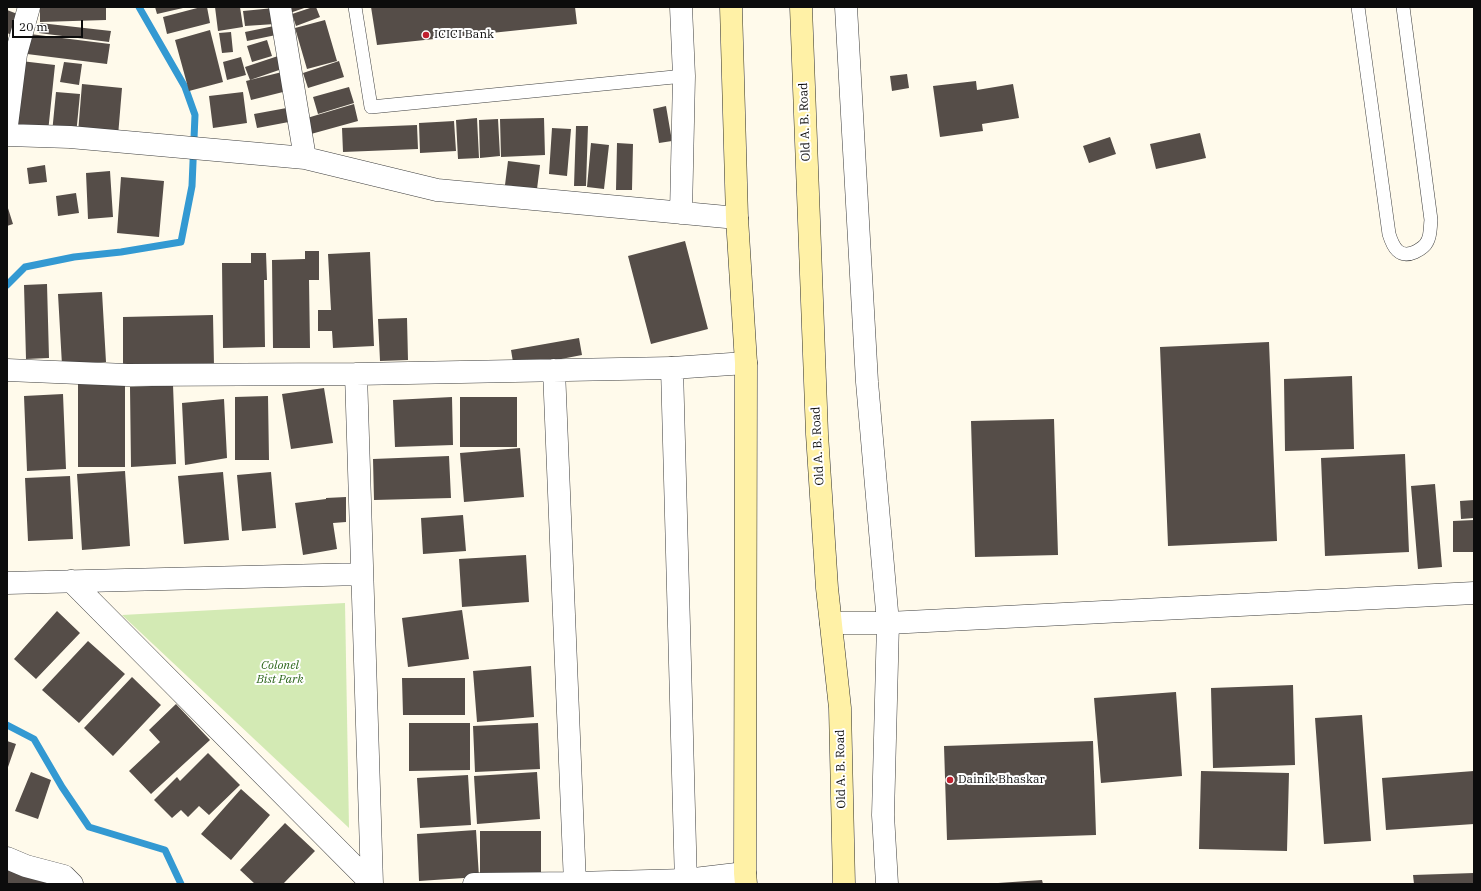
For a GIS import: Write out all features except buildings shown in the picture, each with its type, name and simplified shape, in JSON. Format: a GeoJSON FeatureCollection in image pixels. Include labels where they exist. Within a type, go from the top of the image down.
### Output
{"type":"FeatureCollection","features":[{"type":"Feature","properties":{"kind":"main road"},"geometry":{"type":"LineString","coordinates":[[731,7],[736,218],[746,363],[745,878]]}},
{"type":"Feature","properties":{"kind":"main road","name":"Old A. B. Road"},"geometry":{"type":"LineString","coordinates":[[801,7],[817,434],[827,588],[840,708],[844,884]]}},
{"type":"Feature","properties":{"kind":"street"},"geometry":{"type":"LineString","coordinates":[[7,125],[16,54],[29,7]]}},
{"type":"Feature","properties":{"kind":"street"},"geometry":{"type":"LineString","coordinates":[[280,7],[305,158]]}},
{"type":"Feature","properties":{"kind":"street"},"geometry":{"type":"LineString","coordinates":[[681,213],[684,76],[682,7]]}},
{"type":"Feature","properties":{"kind":"street"},"geometry":{"type":"LineString","coordinates":[[846,7],[867,382],[888,622],[883,815],[887,884]]}},
{"type":"Feature","properties":{"kind":"street"},"geometry":{"type":"LineString","coordinates":[[7,135],[70,138],[305,158],[438,190],[736,218]]}},
{"type":"Feature","properties":{"kind":"street"},"geometry":{"type":"LineString","coordinates":[[7,370],[127,375],[356,374],[672,368],[746,363]]}},
{"type":"Feature","properties":{"kind":"street"},"geometry":{"type":"LineString","coordinates":[[672,368],[686,882]]}},
{"type":"Feature","properties":{"kind":"street"},"geometry":{"type":"LineString","coordinates":[[554,370],[575,884]]}},
{"type":"Feature","properties":{"kind":"street"},"geometry":{"type":"LineString","coordinates":[[356,374],[372,884]]}},
{"type":"Feature","properties":{"kind":"street"},"geometry":{"type":"LineString","coordinates":[[7,583],[362,574]]}},
{"type":"Feature","properties":{"kind":"street"},"geometry":{"type":"LineString","coordinates":[[71,581],[372,884]]}},
{"type":"Feature","properties":{"kind":"street"},"geometry":{"type":"LineString","coordinates":[[831,622],[888,622],[1474,593]]}},
{"type":"Feature","properties":{"kind":"street"},"geometry":{"type":"LineString","coordinates":[[7,858],[66,881]]}},
{"type":"Feature","properties":{"kind":"street"},"geometry":{"type":"LineString","coordinates":[[474,884],[686,882],[745,878]]}},
{"type":"Feature","properties":{"kind":"lane"},"geometry":{"type":"LineString","coordinates":[[355,7],[371,107],[684,76]]}},
{"type":"Feature","properties":{"kind":"lane"},"geometry":{"type":"LineString","coordinates":[[1358,7],[1389,234],[1392,245],[1399,253],[1409,255],[1419,250],[1427,243],[1431,220],[1403,7]]}},
{"type":"Feature","properties":{"kind":"green space","name":"Colonel Bist Park"},"geometry":{"type":"Polygon","coordinates":[[[345,603],[349,828],[122,615],[345,603]]]}},
{"type":"Feature","properties":{"kind":"waterway"},"geometry":{"type":"LineString","coordinates":[[7,285],[25,267],[74,257],[121,252],[181,242],[192,186],[195,115],[185,87],[139,7]]}},
{"type":"Feature","properties":{"kind":"waterway"},"geometry":{"type":"LineString","coordinates":[[7,725],[34,739],[62,787],[89,827],[165,850],[181,884]]}},
{"type":"Feature","properties":{"kind":"place","name":"ICICI Bank"},"geometry":{"type":"Point","coordinates":[426,35]}},
{"type":"Feature","properties":{"kind":"place","name":"Dainik Bhaskar"},"geometry":{"type":"Point","coordinates":[950,780]}}]}
